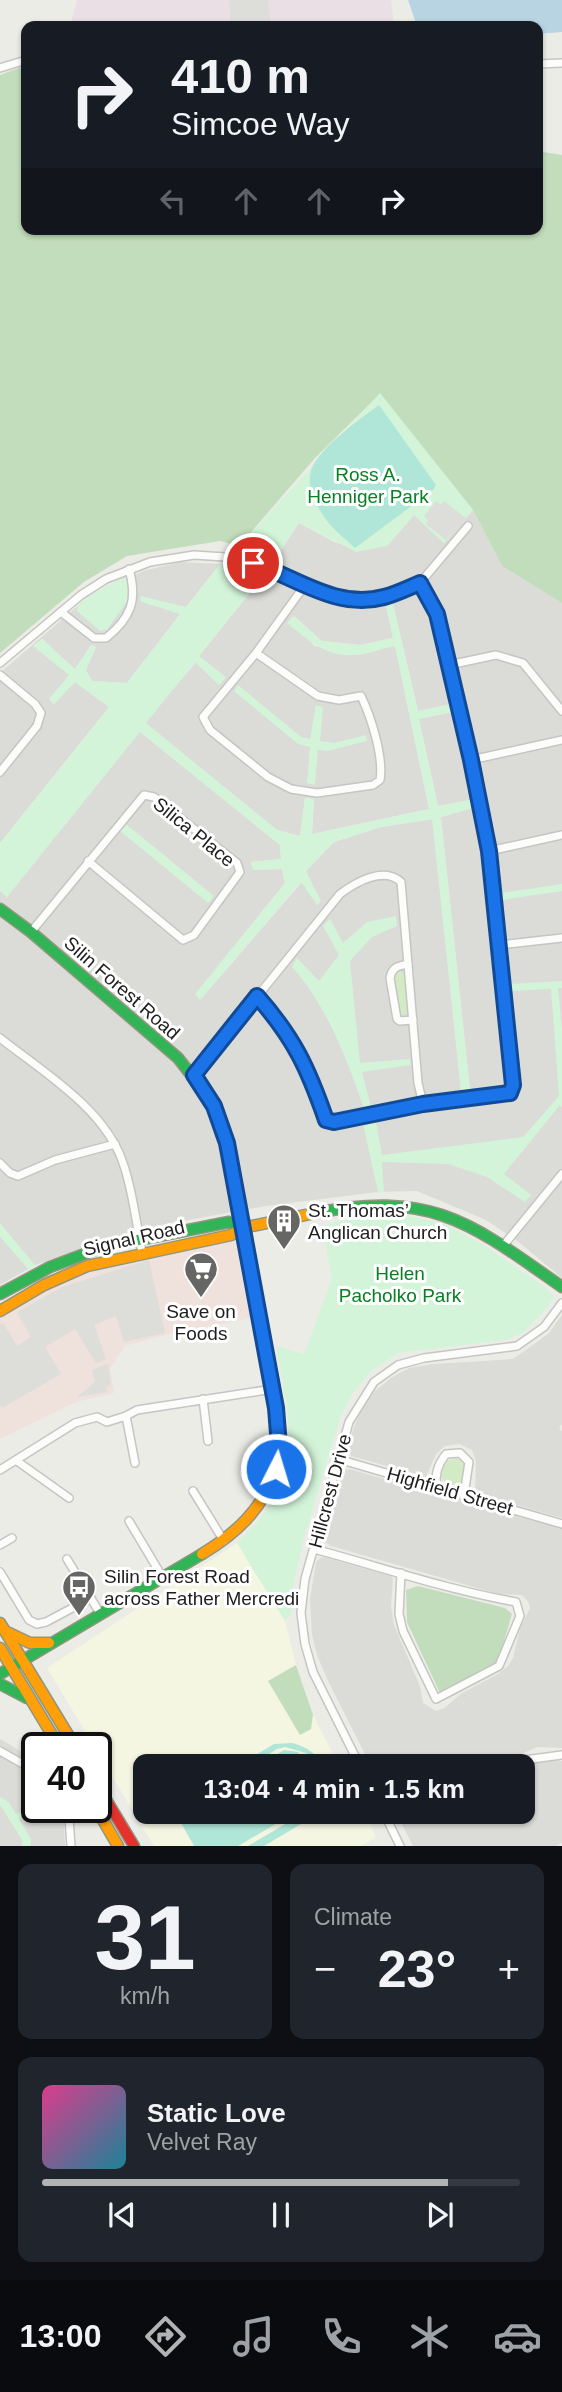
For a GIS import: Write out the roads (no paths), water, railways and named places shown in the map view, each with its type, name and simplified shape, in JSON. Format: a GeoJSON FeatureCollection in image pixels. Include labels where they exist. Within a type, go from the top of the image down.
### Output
{"type":"FeatureCollection","features":[{"type":"Feature","properties":{"kind":"street"},"geometry":{"type":"LineString","coordinates":[[0,68],[21,62]]}},
{"type":"Feature","properties":{"kind":"street"},"geometry":{"type":"LineString","coordinates":[[543,64],[562,63]]}},
{"type":"Feature","properties":{"kind":"street"},"geometry":{"type":"LineString","coordinates":[[0,663],[98,584],[129,569],[180,556],[225,557],[263,566],[329,596],[351,600],[383,598],[420,583],[468,526]]}},
{"type":"Feature","properties":{"kind":"street"},"geometry":{"type":"LineString","coordinates":[[61,612],[94,638],[106,638],[132,606],[134,589],[129,569]]}},
{"type":"Feature","properties":{"kind":"street"},"geometry":{"type":"LineString","coordinates":[[257,996],[281,1023],[307,1067],[326,1120],[334,1122],[423,1104],[510,1093],[513,1085],[489,851],[437,614],[420,583]]}},
{"type":"Feature","properties":{"kind":"street"},"geometry":{"type":"LineString","coordinates":[[256,653],[318,696],[339,700],[361,696],[369,714],[382,770],[380,780],[373,785],[317,793],[291,789],[268,777],[210,730],[203,717],[256,653],[306,584]]}},
{"type":"Feature","properties":{"kind":"street"},"geometry":{"type":"LineString","coordinates":[[449,664],[496,656],[523,663],[562,711]]}},
{"type":"Feature","properties":{"kind":"street"},"geometry":{"type":"LineString","coordinates":[[0,675],[35,704],[41,713],[37,726],[0,772]]}},
{"type":"Feature","properties":{"kind":"street"},"geometry":{"type":"LineString","coordinates":[[471,760],[562,740]]}},
{"type":"Feature","properties":{"kind":"street","name":"Silica Place"},"geometry":{"type":"LineString","coordinates":[[31,932],[88,861],[144,795],[154,797],[237,863],[240,872],[194,935],[183,940],[88,861]]}},
{"type":"Feature","properties":{"kind":"street"},"geometry":{"type":"LineString","coordinates":[[489,851],[562,835]]}},
{"type":"Feature","properties":{"kind":"street"},"geometry":{"type":"LineString","coordinates":[[194,1075],[340,894],[354,884],[383,874],[394,875],[401,882],[418,1083],[423,1104]]}},
{"type":"Feature","properties":{"kind":"street","name":"Silin Forest Road"},"geometry":{"type":"LineString","coordinates":[[0,909],[31,932],[178,1058],[194,1075],[214,1106],[224,1132],[273,1389],[279,1446],[276,1469],[259,1506],[245,1523],[224,1541],[0,1674]]}},
{"type":"Feature","properties":{"kind":"street"},"geometry":{"type":"LineString","coordinates":[[499,944],[562,938]]}},
{"type":"Feature","properties":{"kind":"street"},"geometry":{"type":"LineString","coordinates":[[408,964],[396,967],[391,971],[390,978],[397,1018],[400,1021],[413,1020]]}},
{"type":"Feature","properties":{"kind":"street"},"geometry":{"type":"LineString","coordinates":[[0,1038],[88,1109],[115,1144],[126,1172],[142,1252]]}},
{"type":"Feature","properties":{"kind":"street"},"geometry":{"type":"LineString","coordinates":[[0,1163],[10,1173],[18,1175],[55,1160],[115,1144]]}},
{"type":"Feature","properties":{"kind":"street"},"geometry":{"type":"LineString","coordinates":[[503,1246],[562,1174]]}},
{"type":"Feature","properties":{"kind":"street","name":"Signal Road"},"geometry":{"type":"LineString","coordinates":[[1,1309],[87,1265],[231,1235],[242,1228],[364,1206],[407,1206],[453,1218],[503,1246],[562,1287]]}},
{"type":"Feature","properties":{"kind":"street","name":"Signal Road"},"geometry":{"type":"LineString","coordinates":[[0,1294],[22,1280],[103,1247],[229,1222],[242,1228]]}},
{"type":"Feature","properties":{"kind":"street","name":"Hillcrest Drive"},"geometry":{"type":"LineString","coordinates":[[354,1754],[316,1679],[305,1644],[301,1600],[304,1579],[349,1422],[374,1382],[398,1365],[424,1357],[517,1346],[544,1327],[562,1303]]}},
{"type":"Feature","properties":{"kind":"street"},"geometry":{"type":"LineString","coordinates":[[0,1470],[75,1423],[97,1417],[107,1422],[137,1410],[273,1389]]}},
{"type":"Feature","properties":{"kind":"street"},"geometry":{"type":"LineString","coordinates":[[203,1399],[208,1441]]}},
{"type":"Feature","properties":{"kind":"street"},"geometry":{"type":"LineString","coordinates":[[126,1416],[135,1463]]}},
{"type":"Feature","properties":{"kind":"street"},"geometry":{"type":"LineString","coordinates":[[438,1487],[435,1477],[441,1460],[446,1454],[460,1452],[469,1462],[464,1495]]}},
{"type":"Feature","properties":{"kind":"street","name":"Highfield Street"},"geometry":{"type":"LineString","coordinates":[[338,1459],[562,1524]]}},
{"type":"Feature","properties":{"kind":"street"},"geometry":{"type":"LineString","coordinates":[[17,1461],[69,1498]]}},
{"type":"Feature","properties":{"kind":"street"},"geometry":{"type":"LineString","coordinates":[[193,1491],[224,1541]]}},
{"type":"Feature","properties":{"kind":"street"},"geometry":{"type":"LineString","coordinates":[[129,1521],[163,1578]]}},
{"type":"Feature","properties":{"kind":"street"},"geometry":{"type":"LineString","coordinates":[[0,1545],[12,1538]]}},
{"type":"Feature","properties":{"kind":"street"},"geometry":{"type":"LineString","coordinates":[[314,1549],[401,1573],[464,1593],[516,1602],[520,1615],[499,1666],[436,1699],[403,1631],[399,1615],[401,1573]]}},
{"type":"Feature","properties":{"kind":"street"},"geometry":{"type":"LineString","coordinates":[[67,1559],[101,1615]]}},
{"type":"Feature","properties":{"kind":"street"},"geometry":{"type":"LineString","coordinates":[[0,1572],[29,1620],[37,1624],[46,1622],[91,1598]]}},
{"type":"Feature","properties":{"kind":"street"},"geometry":{"type":"LineString","coordinates":[[3,1627],[30,1643],[53,1643]]}},
{"type":"Feature","properties":{"kind":"street"},"geometry":{"type":"LineString","coordinates":[[3,1627],[66,1732]]}},
{"type":"Feature","properties":{"kind":"street"},"geometry":{"type":"LineString","coordinates":[[0,1648],[50,1732]]}},
{"type":"Feature","properties":{"kind":"street"},"geometry":{"type":"LineString","coordinates":[[0,1684],[17,1691],[33,1703]]}},
{"type":"Feature","properties":{"kind":"street"},"geometry":{"type":"LineString","coordinates":[[0,1751],[21,1763]]}},
{"type":"Feature","properties":{"kind":"street"},"geometry":{"type":"LineString","coordinates":[[535,1759],[562,1755]]}},
{"type":"Feature","properties":{"kind":"street"},"geometry":{"type":"LineString","coordinates":[[112,1810],[134,1846]]}},
{"type":"Feature","properties":{"kind":"street"},"geometry":{"type":"LineString","coordinates":[[69,1823],[71,1846]]}},
{"type":"Feature","properties":{"kind":"street"},"geometry":{"type":"LineString","coordinates":[[105,1823],[118,1846]]}},
{"type":"Feature","properties":{"kind":"street"},"geometry":{"type":"LineString","coordinates":[[389,1824],[400,1846]]}},
{"type":"Feature","properties":{"kind":"water"},"geometry":{"type":"Polygon","coordinates":[[[408,0],[562,0],[562,32],[543,34],[543,21],[415,21],[408,0]]]}},
{"type":"Feature","properties":{"kind":"place","name":"St. Thomas’ Anglican Church"},"geometry":{"type":"Point","coordinates":[284,1251]}},
{"type":"Feature","properties":{"kind":"place","name":"Save on Foods"},"geometry":{"type":"Point","coordinates":[201,1299]}},
{"type":"Feature","properties":{"kind":"place","name":"Silin Forest Road across Father Mercredi"},"geometry":{"type":"Point","coordinates":[79,1617]}},
{"type":"Feature","properties":{"kind":"park label","name":"Ross A. Henniger Park"},"geometry":{"type":"Point","coordinates":[368,485]}},
{"type":"Feature","properties":{"kind":"park label","name":"Helen Pacholko Park"},"geometry":{"type":"Point","coordinates":[400,1284]}}]}
